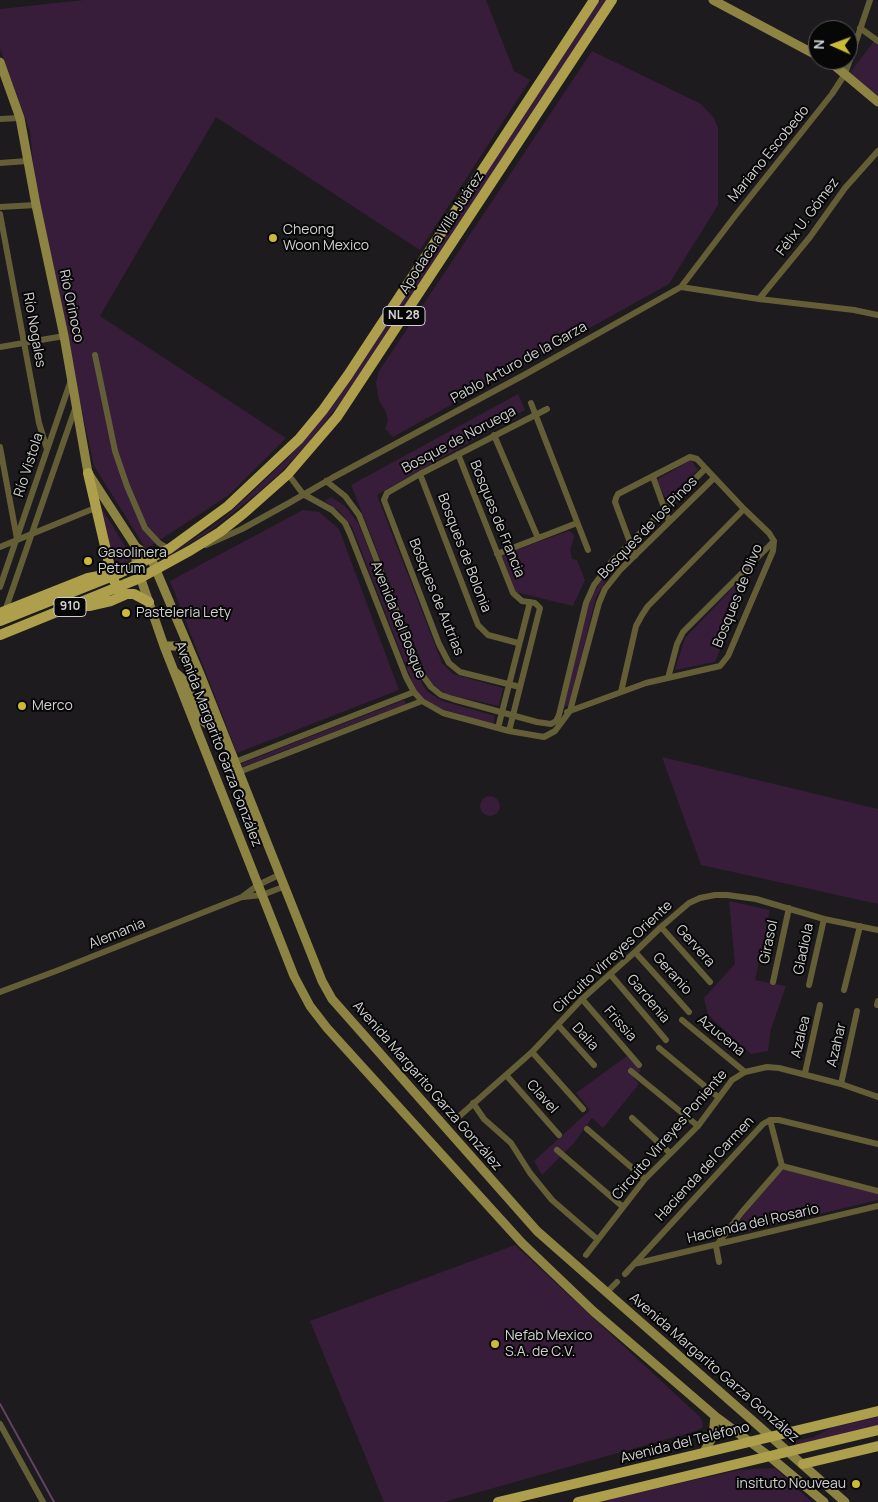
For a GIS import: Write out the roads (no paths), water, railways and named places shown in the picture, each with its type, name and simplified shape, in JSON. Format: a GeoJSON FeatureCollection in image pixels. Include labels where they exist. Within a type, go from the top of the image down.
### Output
{"type":"FeatureCollection","features":[{"type":"Feature","properties":{"kind":"main road","name":"Apodaca a Villa Juárez"},"geometry":{"type":"LineString","coordinates":[[136,565],[169,549],[236,499],[299,439],[323,410],[348,375],[594,0]]}},
{"type":"Feature","properties":{"kind":"main road","name":"Apodaca a Villa Juárez"},"geometry":{"type":"LineString","coordinates":[[140,578],[220,532],[244,513],[288,474],[337,418],[612,0]]}},
{"type":"Feature","properties":{"kind":"main road"},"geometry":{"type":"LineString","coordinates":[[713,0],[808,51]]}},
{"type":"Feature","properties":{"kind":"main road","name":"Río Orinoco"},"geometry":{"type":"LineString","coordinates":[[0,62],[3,76],[20,118],[27,161],[64,336],[88,473],[136,547],[151,558]]}},
{"type":"Feature","properties":{"kind":"main road"},"geometry":{"type":"LineString","coordinates":[[839,70],[878,102]]}},
{"type":"Feature","properties":{"kind":"main road"},"geometry":{"type":"LineString","coordinates":[[88,473],[112,576],[119,592],[134,594],[149,602]]}},
{"type":"Feature","properties":{"kind":"main road"},"geometry":{"type":"LineString","coordinates":[[136,547],[136,565]]}},
{"type":"Feature","properties":{"kind":"main road","name":"Avenida Margarito Garza González"},"geometry":{"type":"LineString","coordinates":[[151,558],[200,674],[283,886],[322,981],[332,999],[537,1231],[845,1502]]}},
{"type":"Feature","properties":{"kind":"main road","name":"910"},"geometry":{"type":"LineString","coordinates":[[0,621],[136,565]]}},
{"type":"Feature","properties":{"kind":"main road","name":"Avenida Margarito Garza González"},"geometry":{"type":"LineString","coordinates":[[136,565],[164,646],[258,885],[294,976],[310,1006],[327,1028],[522,1243],[593,1311],[715,1416],[769,1456],[824,1502]]}},
{"type":"Feature","properties":{"kind":"main road"},"geometry":{"type":"LineString","coordinates":[[2,612],[88,578],[105,575],[112,576]]}},
{"type":"Feature","properties":{"kind":"main road","name":"910"},"geometry":{"type":"LineString","coordinates":[[0,635],[76,605],[119,592],[140,578]]}},
{"type":"Feature","properties":{"kind":"main road"},"geometry":{"type":"LineString","coordinates":[[164,646],[178,646],[194,673],[200,674]]}},
{"type":"Feature","properties":{"kind":"main road"},"geometry":{"type":"LineString","coordinates":[[174,672],[185,680],[201,719],[207,724],[212,721],[213,708]]}},
{"type":"Feature","properties":{"kind":"main road","name":"Avenida del Teléfono"},"geometry":{"type":"LineString","coordinates":[[498,1502],[878,1411]]}},
{"type":"Feature","properties":{"kind":"main road"},"geometry":{"type":"LineString","coordinates":[[704,1452],[713,1436],[715,1416]]}},
{"type":"Feature","properties":{"kind":"main road"},"geometry":{"type":"LineString","coordinates":[[578,1502],[878,1430]]}},
{"type":"Feature","properties":{"kind":"main road"},"geometry":{"type":"LineString","coordinates":[[803,1464],[878,1446]]}},
{"type":"Feature","properties":{"kind":"street","name":"Mariano Escobedo"},"geometry":{"type":"LineString","coordinates":[[681,287],[735,216],[817,115],[845,74],[870,0]]}},
{"type":"Feature","properties":{"kind":"street"},"geometry":{"type":"LineString","coordinates":[[860,28],[878,41]]}},
{"type":"Feature","properties":{"kind":"street"},"geometry":{"type":"LineString","coordinates":[[0,119],[20,118]]}},
{"type":"Feature","properties":{"kind":"street","name":"Félix U. Gómez"},"geometry":{"type":"LineString","coordinates":[[759,299],[810,237],[845,188],[878,151]]}},
{"type":"Feature","properties":{"kind":"street"},"geometry":{"type":"LineString","coordinates":[[0,163],[27,161]]}},
{"type":"Feature","properties":{"kind":"street"},"geometry":{"type":"LineString","coordinates":[[0,207],[36,205]]}},
{"type":"Feature","properties":{"kind":"street","name":"Río Nogales"},"geometry":{"type":"LineString","coordinates":[[0,214],[39,423],[47,448]]}},
{"type":"Feature","properties":{"kind":"street"},"geometry":{"type":"LineString","coordinates":[[681,287],[878,314]]}},
{"type":"Feature","properties":{"kind":"street","name":"Pablo Arturo de la Garza"},"geometry":{"type":"LineString","coordinates":[[191,550],[235,532],[289,504],[326,481],[524,375],[681,287]]}},
{"type":"Feature","properties":{"kind":"street"},"geometry":{"type":"LineString","coordinates":[[0,348],[64,336]]}},
{"type":"Feature","properties":{"kind":"street"},"geometry":{"type":"LineString","coordinates":[[94,355],[115,451],[127,486],[146,528],[159,543],[169,549]]}},
{"type":"Feature","properties":{"kind":"street","name":"Río Vistola"},"geometry":{"type":"LineString","coordinates":[[0,587],[72,379]]}},
{"type":"Feature","properties":{"kind":"street"},"geometry":{"type":"LineString","coordinates":[[531,403],[588,550]]}},
{"type":"Feature","properties":{"kind":"street","name":"Río Vistola"},"geometry":{"type":"LineString","coordinates":[[2,612],[76,405]]}},
{"type":"Feature","properties":{"kind":"street","name":"Bosque de Noruega"},"geometry":{"type":"LineString","coordinates":[[385,497],[387,493],[420,474],[494,434],[547,409]]}},
{"type":"Feature","properties":{"kind":"street"},"geometry":{"type":"LineString","coordinates":[[494,434],[538,538]]}},
{"type":"Feature","properties":{"kind":"street"},"geometry":{"type":"LineString","coordinates":[[0,447],[17,540]]}},
{"type":"Feature","properties":{"kind":"street","name":"Bosques de Francia"},"geometry":{"type":"LineString","coordinates":[[458,454],[513,592],[522,601],[539,606],[520,687]]}},
{"type":"Feature","properties":{"kind":"street","name":"Bosques de Olivo"},"geometry":{"type":"LineString","coordinates":[[559,715],[621,692],[668,678],[720,666],[724,662],[772,551],[774,540],[697,459],[690,457],[618,494],[616,502],[635,556]]}},
{"type":"Feature","properties":{"kind":"street","name":"Bosques de los Pinos"},"geometry":{"type":"LineString","coordinates":[[554,723],[559,715],[589,595],[601,574],[705,469]]}},
{"type":"Feature","properties":{"kind":"street"},"geometry":{"type":"LineString","coordinates":[[288,474],[303,494]]}},
{"type":"Feature","properties":{"kind":"street","name":"Bosques de Bolonia"},"geometry":{"type":"LineString","coordinates":[[420,474],[478,625],[488,635],[518,643]]}},
{"type":"Feature","properties":{"kind":"street"},"geometry":{"type":"LineString","coordinates":[[652,477],[670,520]]}},
{"type":"Feature","properties":{"kind":"street","name":"Bosques de los Pinos"},"geometry":{"type":"LineString","coordinates":[[551,734],[560,726],[570,711],[599,603],[605,589],[670,520],[714,478]]}},
{"type":"Feature","properties":{"kind":"street","name":"Avenida del Bosque"},"geometry":{"type":"LineString","coordinates":[[326,481],[345,496],[359,515],[411,648],[425,679],[431,687],[442,695],[501,713],[537,722],[554,723]]}},
{"type":"Feature","properties":{"kind":"street","name":"Avenida del Bosque"},"geometry":{"type":"LineString","coordinates":[[303,494],[332,510],[345,523],[414,692],[422,701],[443,713],[509,731],[539,737],[551,734]]}},
{"type":"Feature","properties":{"kind":"street","name":"Bosques de Autrias"},"geometry":{"type":"LineString","coordinates":[[385,497],[384,503],[448,663],[460,672],[520,687]]}},
{"type":"Feature","properties":{"kind":"street"},"geometry":{"type":"LineString","coordinates":[[0,547],[96,508]]}},
{"type":"Feature","properties":{"kind":"street"},"geometry":{"type":"LineString","coordinates":[[621,692],[636,626],[648,606],[744,509]]}},
{"type":"Feature","properties":{"kind":"street"},"geometry":{"type":"LineString","coordinates":[[497,554],[577,523]]}},
{"type":"Feature","properties":{"kind":"street"},"geometry":{"type":"LineString","coordinates":[[668,678],[677,644],[683,632],[774,540]]}},
{"type":"Feature","properties":{"kind":"street"},"geometry":{"type":"LineString","coordinates":[[498,728],[518,643],[530,602]]}},
{"type":"Feature","properties":{"kind":"street"},"geometry":{"type":"LineString","coordinates":[[509,731],[520,687]]}},
{"type":"Feature","properties":{"kind":"street"},"geometry":{"type":"LineString","coordinates":[[235,762],[414,692]]}},
{"type":"Feature","properties":{"kind":"street"},"geometry":{"type":"LineString","coordinates":[[239,772],[422,701]]}},
{"type":"Feature","properties":{"kind":"street","name":"Alemania"},"geometry":{"type":"LineString","coordinates":[[0,992],[242,897],[258,885],[279,875]]}},
{"type":"Feature","properties":{"kind":"street","name":"Alemania"},"geometry":{"type":"LineString","coordinates":[[242,897],[262,895],[283,886]]}},
{"type":"Feature","properties":{"kind":"street","name":"Circuito Virreyes Oriente"},"geometry":{"type":"LineString","coordinates":[[456,1120],[532,1052],[582,999],[636,952],[661,927],[689,903],[700,898],[727,894],[756,899],[824,918],[878,930]]}},
{"type":"Feature","properties":{"kind":"street","name":"Girasol"},"geometry":{"type":"LineString","coordinates":[[773,982],[790,908]]}},
{"type":"Feature","properties":{"kind":"street","name":"Gladiola"},"geometry":{"type":"LineString","coordinates":[[809,985],[824,918]]}},
{"type":"Feature","properties":{"kind":"street"},"geometry":{"type":"LineString","coordinates":[[844,990],[860,926]]}},
{"type":"Feature","properties":{"kind":"street","name":"Gervera"},"geometry":{"type":"LineString","coordinates":[[661,927],[710,982]]}},
{"type":"Feature","properties":{"kind":"street","name":"Geranio"},"geometry":{"type":"LineString","coordinates":[[636,952],[689,1012]]}},
{"type":"Feature","properties":{"kind":"street","name":"Gardenia"},"geometry":{"type":"LineString","coordinates":[[610,974],[666,1040]]}},
{"type":"Feature","properties":{"kind":"street","name":"Frissia"},"geometry":{"type":"LineString","coordinates":[[582,999],[640,1065]]}},
{"type":"Feature","properties":{"kind":"street","name":"Azalea"},"geometry":{"type":"LineString","coordinates":[[805,1073],[820,1005]]}},
{"type":"Feature","properties":{"kind":"street","name":"Azahar"},"geometry":{"type":"LineString","coordinates":[[841,1084],[857,1011]]}},
{"type":"Feature","properties":{"kind":"street","name":"Azucena"},"geometry":{"type":"LineString","coordinates":[[682,1020],[745,1072]]}},
{"type":"Feature","properties":{"kind":"street","name":"Dalia"},"geometry":{"type":"LineString","coordinates":[[558,1026],[594,1065]]}},
{"type":"Feature","properties":{"kind":"street"},"geometry":{"type":"LineString","coordinates":[[659,1048],[718,1097]]}},
{"type":"Feature","properties":{"kind":"street"},"geometry":{"type":"LineString","coordinates":[[532,1052],[583,1109]]}},
{"type":"Feature","properties":{"kind":"street","name":"Circuito Virreyes Poniente"},"geometry":{"type":"LineString","coordinates":[[586,1255],[645,1179],[698,1126],[732,1080],[745,1072],[767,1067],[805,1073],[878,1096]]}},
{"type":"Feature","properties":{"kind":"street"},"geometry":{"type":"LineString","coordinates":[[631,1071],[698,1126]]}},
{"type":"Feature","properties":{"kind":"street","name":"Clavel"},"geometry":{"type":"LineString","coordinates":[[506,1075],[559,1135]]}},
{"type":"Feature","properties":{"kind":"street"},"geometry":{"type":"LineString","coordinates":[[473,1103],[484,1119],[511,1143],[540,1186],[552,1200],[597,1239]]}},
{"type":"Feature","properties":{"kind":"street"},"geometry":{"type":"LineString","coordinates":[[632,1118],[670,1153]]}},
{"type":"Feature","properties":{"kind":"street"},"geometry":{"type":"LineString","coordinates":[[770,1120],[782,1166]]}},
{"type":"Feature","properties":{"kind":"street","name":"Hacienda del Carmen"},"geometry":{"type":"LineString","coordinates":[[625,1274],[762,1124],[770,1120],[786,1121],[878,1144]]}},
{"type":"Feature","properties":{"kind":"street"},"geometry":{"type":"LineString","coordinates":[[587,1129],[645,1179]]}},
{"type":"Feature","properties":{"kind":"street"},"geometry":{"type":"LineString","coordinates":[[557,1150],[623,1207]]}},
{"type":"Feature","properties":{"kind":"street"},"geometry":{"type":"LineString","coordinates":[[782,1166],[878,1191]]}},
{"type":"Feature","properties":{"kind":"street"},"geometry":{"type":"LineString","coordinates":[[719,1262],[716,1246],[742,1212],[782,1166]]}},
{"type":"Feature","properties":{"kind":"street","name":"Hacienda del Rosario"},"geometry":{"type":"LineString","coordinates":[[633,1265],[878,1206]]}},
{"type":"Feature","properties":{"kind":"street"},"geometry":{"type":"LineString","coordinates":[[606,1293],[617,1282]]}},
{"type":"Feature","properties":{"kind":"street"},"geometry":{"type":"LineString","coordinates":[[0,1424],[43,1502]]}},
{"type":"Feature","properties":{"kind":"waterway"},"geometry":{"type":"LineString","coordinates":[[0,1404],[54,1502]]}},
{"type":"Feature","properties":{"kind":"place","name":"Cheong Woon Mexico"},"geometry":{"type":"Point","coordinates":[273,238]}},
{"type":"Feature","properties":{"kind":"place","name":"Gasolinera Petrum"},"geometry":{"type":"Point","coordinates":[88,561]}},
{"type":"Feature","properties":{"kind":"place","name":"Pasteleria Lety"},"geometry":{"type":"Point","coordinates":[126,613]}},
{"type":"Feature","properties":{"kind":"place","name":"Merco"},"geometry":{"type":"Point","coordinates":[22,706]}},
{"type":"Feature","properties":{"kind":"place","name":"Nefab Mexico S.A. de C.V."},"geometry":{"type":"Point","coordinates":[495,1344]}},
{"type":"Feature","properties":{"kind":"place","name":"insituto Nouveau"},"geometry":{"type":"Point","coordinates":[856,1484]}}]}
